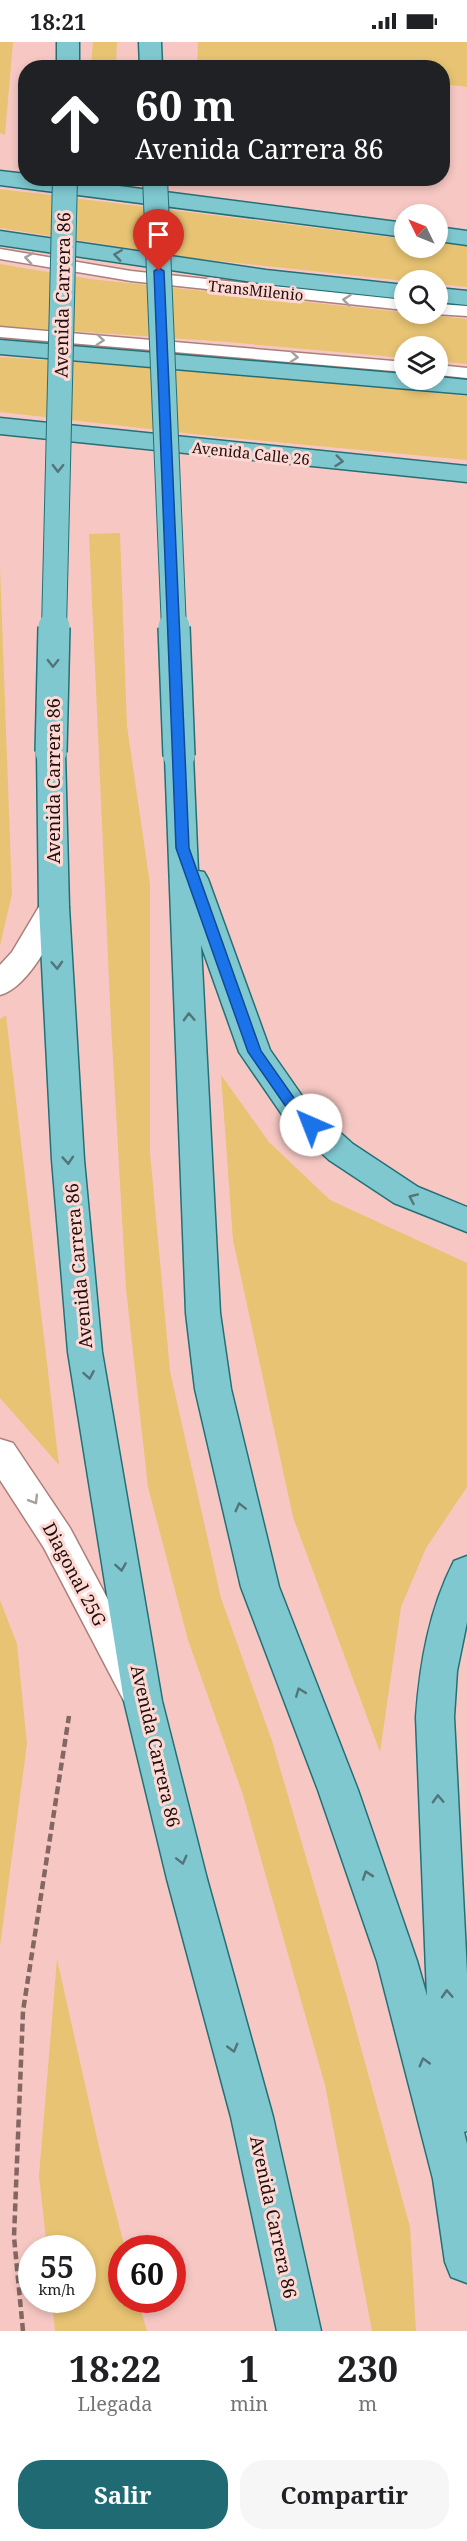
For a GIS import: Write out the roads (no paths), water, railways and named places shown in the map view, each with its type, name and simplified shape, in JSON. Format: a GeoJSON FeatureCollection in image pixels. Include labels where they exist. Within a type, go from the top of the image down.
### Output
{"type":"FeatureCollection","features":[{"type":"Feature","properties":{"kind":"main road"},"geometry":{"type":"LineString","coordinates":[[68,42],[68,60]]}},
{"type":"Feature","properties":{"kind":"main road"},"geometry":{"type":"LineString","coordinates":[[150,42],[151,60]]}},
{"type":"Feature","properties":{"kind":"main road"},"geometry":{"type":"LineString","coordinates":[[0,178],[18,180]]}},
{"type":"Feature","properties":{"kind":"main road"},"geometry":{"type":"LineString","coordinates":[[60,186],[394,229]]}},
{"type":"Feature","properties":{"kind":"main road","name":"Avenida Carrera 86"},"geometry":{"type":"LineString","coordinates":[[65,186],[51,752],[54,907],[68,1160],[85,1352],[143,1701],[187,1878],[252,2117],[299,2331]]}},
{"type":"Feature","properties":{"kind":"main road"},"geometry":{"type":"LineString","coordinates":[[155,186],[203,1313],[213,1389],[260,1587],[338,1790],[397,1960],[455,2179]]}},
{"type":"Feature","properties":{"kind":"main road"},"geometry":{"type":"LineString","coordinates":[[249,211],[394,217]]}},
{"type":"Feature","properties":{"kind":"main road"},"geometry":{"type":"LineString","coordinates":[[448,218],[467,217]]}},
{"type":"Feature","properties":{"kind":"main road"},"geometry":{"type":"LineString","coordinates":[[448,235],[467,238]]}},
{"type":"Feature","properties":{"kind":"main road"},"geometry":{"type":"LineString","coordinates":[[0,238],[266,278],[394,291]]}},
{"type":"Feature","properties":{"kind":"main road"},"geometry":{"type":"LineString","coordinates":[[448,296],[467,298]]}},
{"type":"Feature","properties":{"kind":"main road"},"geometry":{"type":"LineString","coordinates":[[0,347],[467,387]]}},
{"type":"Feature","properties":{"kind":"main road","name":"Avenida Calle 26"},"geometry":{"type":"LineString","coordinates":[[0,426],[459,474]]}},
{"type":"Feature","properties":{"kind":"main road"},"geometry":{"type":"LineString","coordinates":[[0,438],[113,439]]}},
{"type":"Feature","properties":{"kind":"main road"},"geometry":{"type":"LineString","coordinates":[[182,848],[255,1052],[296,1111],[341,1152],[406,1195],[467,1221]]}},
{"type":"Feature","properties":{"kind":"main road"},"geometry":{"type":"LineString","coordinates":[[467,1571],[448,1623],[438,1671],[435,1717],[455,2179],[467,2262]]}},
{"type":"Feature","properties":{"kind":"street"},"geometry":{"type":"LineString","coordinates":[[0,985],[23,959],[54,907]]}},
{"type":"Feature","properties":{"kind":"street","name":"Diagonal 25G"},"geometry":{"type":"LineString","coordinates":[[0,1453],[44,1516],[143,1701]]}},
{"type":"Feature","properties":{"kind":"lane","name":"TransMilenio"},"geometry":{"type":"LineString","coordinates":[[0,254],[131,276],[394,304]]}},
{"type":"Feature","properties":{"kind":"lane"},"geometry":{"type":"LineString","coordinates":[[448,310],[467,311]]}},
{"type":"Feature","properties":{"kind":"lane"},"geometry":{"type":"LineString","coordinates":[[0,332],[394,366]]}},
{"type":"Feature","properties":{"kind":"lane"},"geometry":{"type":"LineString","coordinates":[[448,371],[467,373]]}}]}
